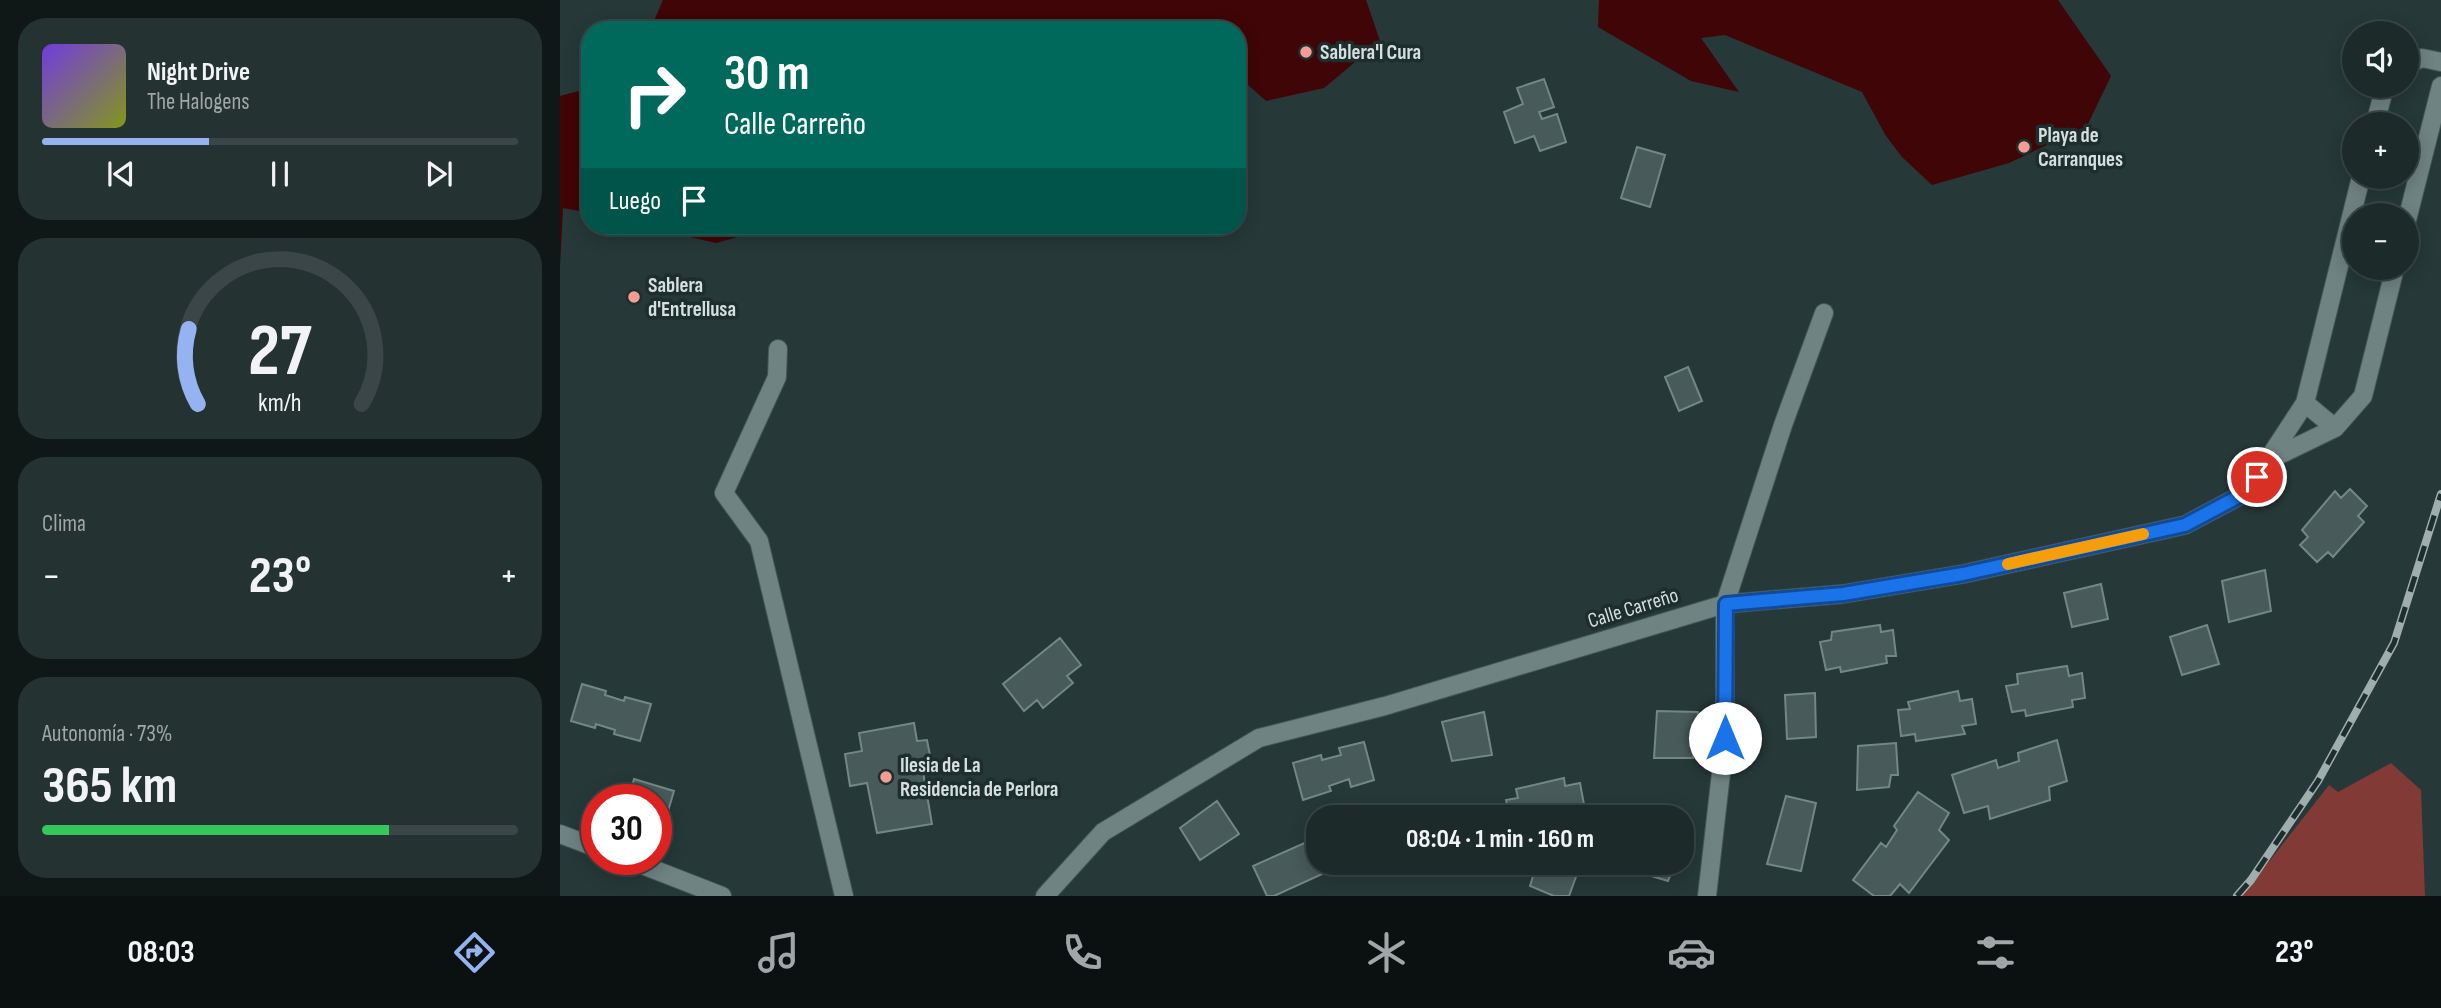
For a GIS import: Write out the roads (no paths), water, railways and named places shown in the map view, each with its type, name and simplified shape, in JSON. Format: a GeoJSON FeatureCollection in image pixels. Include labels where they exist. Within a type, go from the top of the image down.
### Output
{"type":"FeatureCollection","features":[{"type":"Feature","properties":{"kind":"street"},"geometry":{"type":"LineString","coordinates":[[2419,59],[2441,62]]}},
{"type":"Feature","properties":{"kind":"street"},"geometry":{"type":"LineString","coordinates":[[2411,203],[2441,86]]}},
{"type":"Feature","properties":{"kind":"street","name":"Calle Carreño"},"geometry":{"type":"LineString","coordinates":[[1045,896],[1104,832],[1259,737],[1385,706],[1726,604],[1843,594],[1963,574],[2185,525],[2247,492],[2305,403],[2358,189]]}},
{"type":"Feature","properties":{"kind":"street"},"geometry":{"type":"LineString","coordinates":[[2267,461],[2335,428],[2363,396],[2392,280]]}},
{"type":"Feature","properties":{"kind":"street"},"geometry":{"type":"LineString","coordinates":[[1706,896],[1725,738],[1726,604],[1783,425],[1824,313]]}},
{"type":"Feature","properties":{"kind":"street"},"geometry":{"type":"LineString","coordinates":[[778,349],[776,377],[724,493],[759,541],[844,896]]}},
{"type":"Feature","properties":{"kind":"street"},"geometry":{"type":"LineString","coordinates":[[2305,403],[2335,428]]}},
{"type":"Feature","properties":{"kind":"street"},"geometry":{"type":"LineString","coordinates":[[560,834],[581,842]]}},
{"type":"Feature","properties":{"kind":"street"},"geometry":{"type":"LineString","coordinates":[[668,875],[722,896]]}},
{"type":"Feature","properties":{"kind":"railway"},"geometry":{"type":"LineString","coordinates":[[2237,896],[2251,880],[2318,781],[2394,643],[2441,494]]}},
{"type":"Feature","properties":{"kind":"place","name":"Sablera'l Cura"},"geometry":{"type":"Point","coordinates":[1306,52]}},
{"type":"Feature","properties":{"kind":"place","name":"Playa de Carranques"},"geometry":{"type":"Point","coordinates":[2024,147]}},
{"type":"Feature","properties":{"kind":"place","name":"Sablera d'Entrellusa"},"geometry":{"type":"Point","coordinates":[634,297]}},
{"type":"Feature","properties":{"kind":"place","name":"Ilesia de La Residencia de Perlora"},"geometry":{"type":"Point","coordinates":[886,777]}}]}
